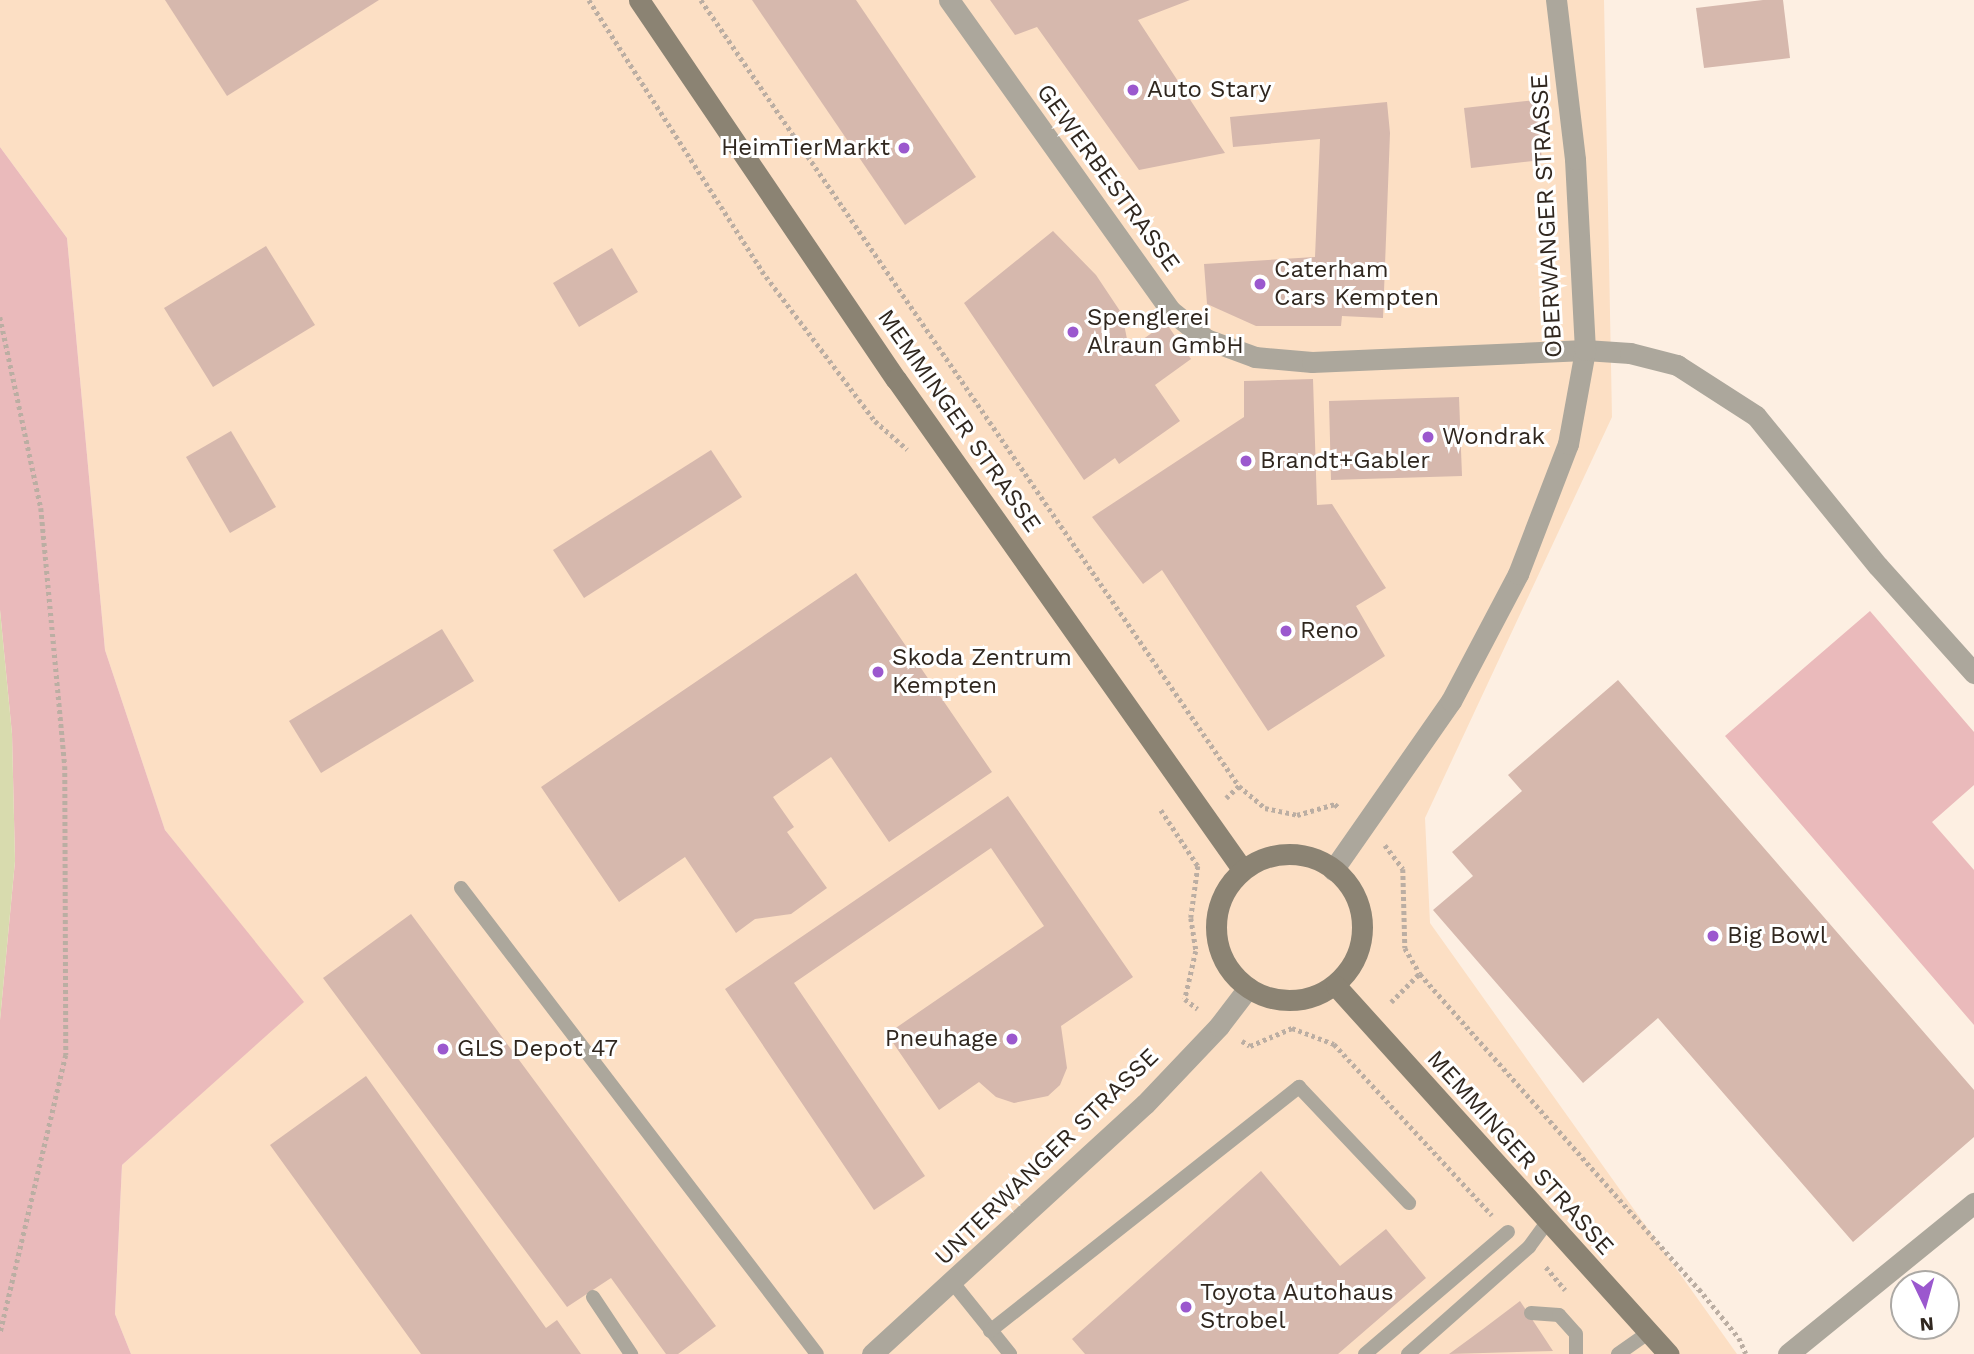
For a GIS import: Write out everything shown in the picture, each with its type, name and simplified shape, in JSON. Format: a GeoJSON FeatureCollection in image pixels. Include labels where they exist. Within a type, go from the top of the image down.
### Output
{"type":"FeatureCollection","features":[{"type":"Feature","properties":{"kind":"main road","name":"MEMMINGER STRASSE"},"geometry":{"type":"LineString","coordinates":[[639,0],[896,379],[1242,869]]}},
{"type":"Feature","properties":{"kind":"main road"},"geometry":{"type":"LineString","coordinates":[[1289,855],[1311,858],[1333,870],[1353,895],[1362,937],[1357,960],[1336,986],[1321,995],[1283,1000],[1248,988],[1223,957],[1215,927],[1229,883],[1242,869],[1256,860],[1289,855]]}},
{"type":"Feature","properties":{"kind":"main road","name":"MEMMINGER STRASSE"},"geometry":{"type":"LineString","coordinates":[[1336,986],[1546,1224],[1668,1354]]}},
{"type":"Feature","properties":{"kind":"street","name":"GEWERBESTRASSE"},"geometry":{"type":"LineString","coordinates":[[949,0],[1171,311],[1206,339],[1255,357],[1312,362],[1585,349],[1630,353],[1677,365],[1756,416],[1878,566],[1974,673]]}},
{"type":"Feature","properties":{"kind":"street","name":"OBERWANGER STRASSE"},"geometry":{"type":"LineString","coordinates":[[1333,870],[1451,701],[1518,574],[1568,444],[1585,349],[1575,159],[1556,0]]}},
{"type":"Feature","properties":{"kind":"street","name":"UNTERWANGER STRASSE"},"geometry":{"type":"LineString","coordinates":[[872,1354],[953,1283],[1145,1104],[1219,1026],[1248,988]]}},
{"type":"Feature","properties":{"kind":"street"},"geometry":{"type":"LineString","coordinates":[[1788,1354],[1974,1203]]}},
{"type":"Feature","properties":{"kind":"lane"},"geometry":{"type":"LineString","coordinates":[[461,888],[817,1354]]}},
{"type":"Feature","properties":{"kind":"lane"},"geometry":{"type":"LineString","coordinates":[[990,1331],[1298,1087],[1409,1203]]}},
{"type":"Feature","properties":{"kind":"lane"},"geometry":{"type":"LineString","coordinates":[[1408,1354],[1529,1247],[1546,1224]]}},
{"type":"Feature","properties":{"kind":"lane"},"geometry":{"type":"LineString","coordinates":[[1365,1354],[1508,1232]]}},
{"type":"Feature","properties":{"kind":"lane"},"geometry":{"type":"LineString","coordinates":[[953,1283],[1010,1354]]}},
{"type":"Feature","properties":{"kind":"lane"},"geometry":{"type":"LineString","coordinates":[[593,1297],[631,1354]]}},
{"type":"Feature","properties":{"kind":"lane"},"geometry":{"type":"LineString","coordinates":[[1531,1313],[1559,1315],[1576,1334],[1576,1354]]}},
{"type":"Feature","properties":{"kind":"lane"},"geometry":{"type":"LineString","coordinates":[[1618,1354],[1648,1333]]}},
{"type":"Feature","properties":{"kind":"path"},"geometry":{"type":"LineString","coordinates":[[589,0],[762,271],[875,421],[914,454]]}},
{"type":"Feature","properties":{"kind":"path"},"geometry":{"type":"LineString","coordinates":[[701,0],[1239,786],[1265,808],[1297,815],[1335,804],[1391,849],[1403,869],[1405,948],[1420,974],[1699,1289],[1739,1338],[1746,1354]]}},
{"type":"Feature","properties":{"kind":"path"},"geometry":{"type":"LineString","coordinates":[[0,317],[41,509],[65,766],[66,1055],[0,1334]]}},
{"type":"Feature","properties":{"kind":"path"},"geometry":{"type":"LineString","coordinates":[[1156,797],[1178,841],[1198,866],[1191,918],[1196,951],[1185,999],[1250,1046],[1292,1028],[1334,1044],[1508,1232]]}},
{"type":"Feature","properties":{"kind":"path"},"geometry":{"type":"LineString","coordinates":[[1529,1247],[1575,1302]]}},
{"type":"Feature","properties":{"kind":"shaded area"},"geometry":{"type":"Polygon","coordinates":[[[0,0],[1604,0],[1612,417],[1425,818],[1430,923],[1737,1354],[131,1354],[115,1314],[122,1165],[303,1002],[165,830],[105,650],[67,238],[0,147],[0,0]]]}},
{"type":"Feature","properties":{"kind":"shaded area"},"geometry":{"type":"Polygon","coordinates":[[[0,147],[67,238],[105,650],[165,830],[304,1002],[122,1165],[115,1314],[131,1354],[0,1354],[0,1020],[15,861],[12,734],[0,610],[0,147]]]}},
{"type":"Feature","properties":{"kind":"shaded area"},"geometry":{"type":"Polygon","coordinates":[[[0,610],[12,734],[15,861],[0,1020],[0,610]]]}},
{"type":"Feature","properties":{"kind":"shaded area"},"geometry":{"type":"Polygon","coordinates":[[[1870,611],[1974,732],[1974,785],[1932,822],[1974,870],[1974,1025],[1725,736],[1870,611]]]}},
{"type":"Feature","properties":{"kind":"building"},"geometry":{"type":"Polygon","coordinates":[[[165,0],[379,0],[227,96],[165,0]]]}},
{"type":"Feature","properties":{"kind":"building"},"geometry":{"type":"Polygon","coordinates":[[[752,0],[856,0],[976,177],[905,225],[752,0]]]}},
{"type":"Feature","properties":{"kind":"building","name":"Auto Stary"},"geometry":{"type":"Polygon","coordinates":[[[990,0],[1190,0],[1138,20],[1225,153],[1139,170],[1037,27],[1015,35],[990,0]]]}},
{"type":"Feature","properties":{"kind":"building"},"geometry":{"type":"Polygon","coordinates":[[[1783,0],[1790,58],[1704,68],[1696,8],[1783,0]]]}},
{"type":"Feature","properties":{"kind":"building"},"geometry":{"type":"Polygon","coordinates":[[[1536,100],[1542,160],[1471,168],[1464,108],[1536,100]]]}},
{"type":"Feature","properties":{"kind":"building"},"geometry":{"type":"Polygon","coordinates":[[[1387,102],[1390,133],[1383,318],[1342,316],[1341,326],[1256,326],[1207,304],[1204,264],[1315,257],[1320,139],[1233,147],[1230,117],[1387,102]]]}},
{"type":"Feature","properties":{"kind":"building"},"geometry":{"type":"Polygon","coordinates":[[[1053,231],[1096,275],[1122,314],[1129,349],[1166,323],[1191,359],[1155,385],[1180,421],[1119,464],[1115,458],[1084,480],[964,303],[1053,231]]]}},
{"type":"Feature","properties":{"kind":"building"},"geometry":{"type":"Polygon","coordinates":[[[266,246],[315,325],[213,387],[164,308],[266,246]]]}},
{"type":"Feature","properties":{"kind":"building"},"geometry":{"type":"Polygon","coordinates":[[[612,248],[638,292],[579,327],[553,283],[612,248]]]}},
{"type":"Feature","properties":{"kind":"building"},"geometry":{"type":"Polygon","coordinates":[[[1313,379],[1317,505],[1332,504],[1386,588],[1356,606],[1385,656],[1268,731],[1162,570],[1143,584],[1092,517],[1244,417],[1244,381],[1313,379]]]}},
{"type":"Feature","properties":{"kind":"building"},"geometry":{"type":"Polygon","coordinates":[[[1459,397],[1462,476],[1331,480],[1329,401],[1459,397]]]}},
{"type":"Feature","properties":{"kind":"building"},"geometry":{"type":"Polygon","coordinates":[[[231,431],[276,507],[230,533],[186,457],[231,431]]]}},
{"type":"Feature","properties":{"kind":"building"},"geometry":{"type":"Polygon","coordinates":[[[711,450],[742,497],[584,598],[553,550],[711,450]]]}},
{"type":"Feature","properties":{"kind":"building"},"geometry":{"type":"Polygon","coordinates":[[[856,573],[992,772],[889,842],[831,757],[773,797],[794,827],[787,832],[827,888],[791,914],[755,919],[736,933],[685,857],[619,902],[541,787],[856,573]]]}},
{"type":"Feature","properties":{"kind":"building"},"geometry":{"type":"Polygon","coordinates":[[[442,629],[474,681],[321,773],[289,721],[442,629]]]}},
{"type":"Feature","properties":{"kind":"building","name":"Big Bowl"},"geometry":{"type":"Polygon","coordinates":[[[1618,680],[1974,1090],[1974,1137],[1853,1242],[1658,1018],[1583,1083],[1433,910],[1473,876],[1452,852],[1522,791],[1508,775],[1618,680]]]}},
{"type":"Feature","properties":{"kind":"building"},"geometry":{"type":"Polygon","coordinates":[[[1008,796],[1133,977],[1061,1026],[1067,1068],[1060,1085],[1048,1096],[1014,1103],[996,1097],[979,1082],[939,1110],[887,1034],[1044,926],[991,848],[794,983],[925,1176],[874,1210],[725,989],[1008,796]]]}},
{"type":"Feature","properties":{"kind":"building","name":"GLS Depot 47"},"geometry":{"type":"Polygon","coordinates":[[[411,914],[716,1326],[678,1354],[666,1354],[611,1278],[567,1307],[323,978],[411,914]]]}},
{"type":"Feature","properties":{"kind":"building"},"geometry":{"type":"Polygon","coordinates":[[[366,1076],[546,1328],[557,1320],[581,1354],[421,1354],[270,1145],[366,1076]]]}},
{"type":"Feature","properties":{"kind":"building"},"geometry":{"type":"Polygon","coordinates":[[[1261,1171],[1340,1266],[1386,1229],[1426,1278],[1338,1354],[1085,1354],[1072,1339],[1261,1171]]]}},
{"type":"Feature","properties":{"kind":"building"},"geometry":{"type":"Polygon","coordinates":[[[1520,1301],[1553,1351],[1449,1354],[1483,1329],[1520,1301]]]}},
{"type":"Feature","properties":{"kind":"place","name":"Auto Stary"},"geometry":{"type":"Point","coordinates":[1133,90]}},
{"type":"Feature","properties":{"kind":"place","name":"HeimTierMarkt"},"geometry":{"type":"Point","coordinates":[904,148]}},
{"type":"Feature","properties":{"kind":"place","name":"Caterham Cars Kempten"},"geometry":{"type":"Point","coordinates":[1260,284]}},
{"type":"Feature","properties":{"kind":"place","name":"Spenglerei Alraun GmbH"},"geometry":{"type":"Point","coordinates":[1073,332]}},
{"type":"Feature","properties":{"kind":"place","name":"Wondrak"},"geometry":{"type":"Point","coordinates":[1428,437]}},
{"type":"Feature","properties":{"kind":"place","name":"Brandt+Gabler"},"geometry":{"type":"Point","coordinates":[1246,461]}},
{"type":"Feature","properties":{"kind":"place","name":"Reno"},"geometry":{"type":"Point","coordinates":[1286,631]}},
{"type":"Feature","properties":{"kind":"place","name":"Skoda Zentrum Kempten"},"geometry":{"type":"Point","coordinates":[878,672]}},
{"type":"Feature","properties":{"kind":"place","name":"Big Bowl"},"geometry":{"type":"Point","coordinates":[1713,936]}},
{"type":"Feature","properties":{"kind":"place","name":"Pneuhage"},"geometry":{"type":"Point","coordinates":[1012,1039]}},
{"type":"Feature","properties":{"kind":"place","name":"GLS Depot 47"},"geometry":{"type":"Point","coordinates":[443,1049]}},
{"type":"Feature","properties":{"kind":"place","name":"Toyota Autohaus Strobel"},"geometry":{"type":"Point","coordinates":[1186,1307]}}]}
